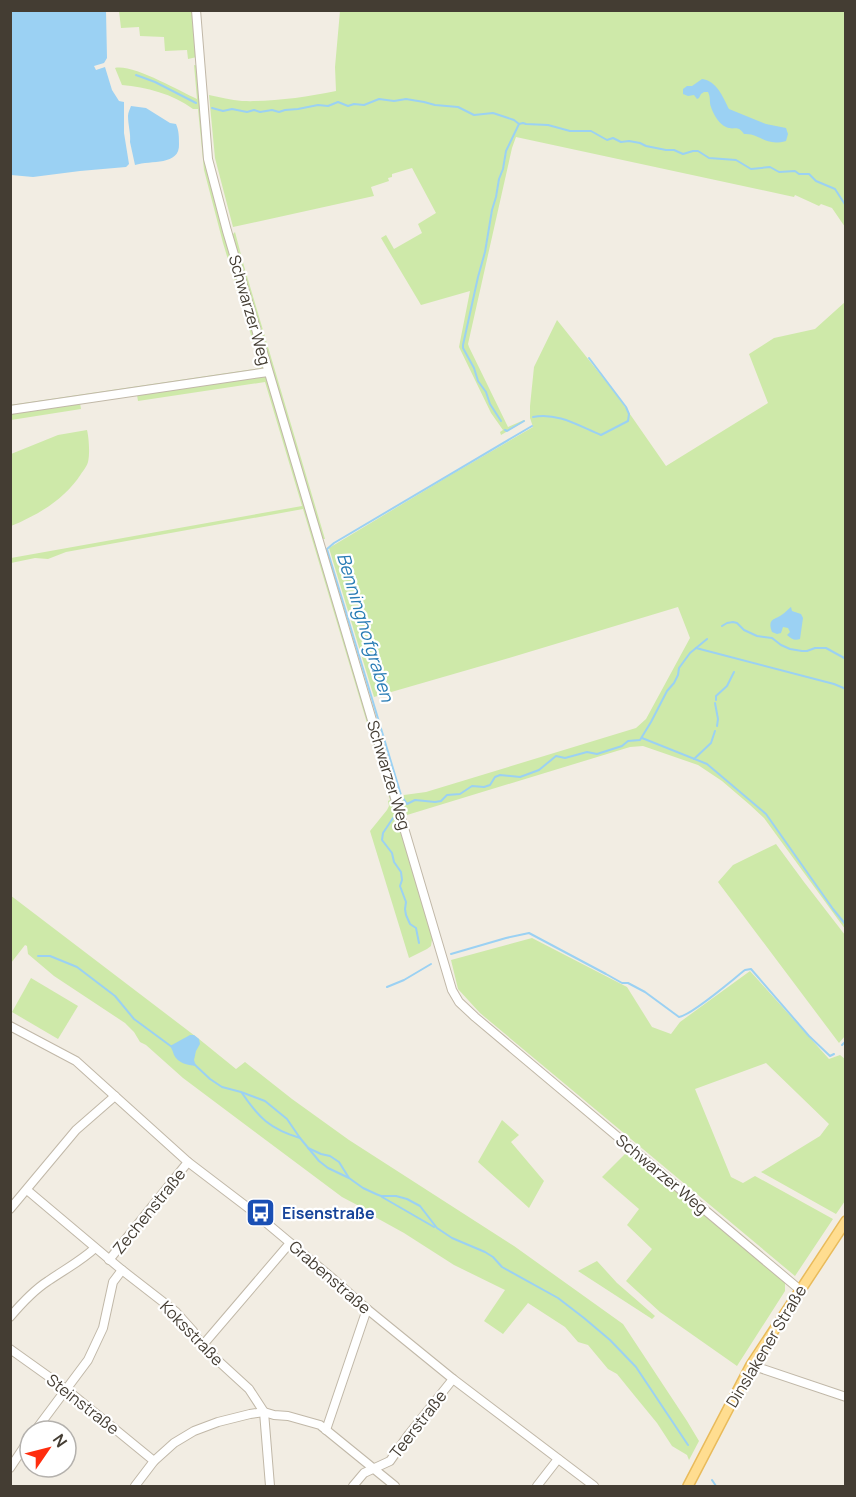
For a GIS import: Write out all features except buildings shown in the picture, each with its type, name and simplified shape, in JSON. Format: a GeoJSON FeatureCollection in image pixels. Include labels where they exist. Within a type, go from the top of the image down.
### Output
{"type":"FeatureCollection","features":[{"type":"Feature","properties":{"kind":"main road","name":"Dinslakener Straße"},"geometry":{"type":"LineString","coordinates":[[688,1486],[751,1365],[846,1221]]}},
{"type":"Feature","properties":{"kind":"street","name":"Schwarzer Weg"},"geometry":{"type":"LineString","coordinates":[[196,10],[208,159],[268,372],[452,990],[459,1002],[475,1017],[799,1289]]}},
{"type":"Feature","properties":{"kind":"street"},"geometry":{"type":"LineString","coordinates":[[10,410],[268,372]]}},
{"type":"Feature","properties":{"kind":"street","name":"Grabenstraße"},"geometry":{"type":"LineString","coordinates":[[10,1026],[75,1061],[188,1162],[251,1210],[367,1309],[453,1379],[594,1486]]}},
{"type":"Feature","properties":{"kind":"street"},"geometry":{"type":"LineString","coordinates":[[10,1209],[76,1130],[115,1096]]}},
{"type":"Feature","properties":{"kind":"street","name":"Zechenstraße"},"geometry":{"type":"LineString","coordinates":[[109,1260],[188,1162]]}},
{"type":"Feature","properties":{"kind":"street","name":"Koksstraße"},"geometry":{"type":"LineString","coordinates":[[27,1190],[109,1260],[176,1312],[202,1346],[249,1389],[264,1412],[270,1486]]}},
{"type":"Feature","properties":{"kind":"street"},"geometry":{"type":"LineString","coordinates":[[202,1346],[291,1243]]}},
{"type":"Feature","properties":{"kind":"street"},"geometry":{"type":"LineString","coordinates":[[10,1317],[45,1282],[86,1257],[95,1248]]}},
{"type":"Feature","properties":{"kind":"street","name":"Zechenstraße"},"geometry":{"type":"LineString","coordinates":[[44,1419],[88,1360],[103,1328],[113,1282],[122,1270]]}},
{"type":"Feature","properties":{"kind":"street"},"geometry":{"type":"LineString","coordinates":[[326,1430],[367,1309]]}},
{"type":"Feature","properties":{"kind":"street","name":"Steinstraße"},"geometry":{"type":"LineString","coordinates":[[10,1349],[66,1389],[154,1461]]}},
{"type":"Feature","properties":{"kind":"street"},"geometry":{"type":"LineString","coordinates":[[751,1365],[846,1397]]}},
{"type":"Feature","properties":{"kind":"street","name":"Teerstraße"},"geometry":{"type":"LineString","coordinates":[[353,1486],[364,1473],[390,1461],[453,1379]]}},
{"type":"Feature","properties":{"kind":"street"},"geometry":{"type":"LineString","coordinates":[[135,1486],[154,1461],[174,1443],[194,1431],[218,1422],[264,1412],[320,1425],[395,1486]]}},
{"type":"Feature","properties":{"kind":"street"},"geometry":{"type":"LineString","coordinates":[[537,1486],[558,1459]]}},
{"type":"Feature","properties":{"kind":"green space"},"geometry":{"type":"Polygon","coordinates":[[[119,11],[193,11],[197,57],[188,59],[187,50],[165,51],[164,37],[140,36],[139,27],[121,28],[119,11]]]}},
{"type":"Feature","properties":{"kind":"green space"},"geometry":{"type":"Polygon","coordinates":[[[340,11],[845,11],[845,227],[832,208],[821,204],[819,206],[795,195],[794,197],[516,137],[468,344],[508,427],[525,421],[501,435],[500,432],[503,430],[491,413],[459,347],[470,291],[421,305],[381,238],[386,235],[394,249],[422,233],[418,224],[436,213],[412,168],[392,174],[392,177],[388,178],[389,181],[371,187],[374,196],[233,227],[215,158],[209,95],[238,101],[254,101],[289,99],[336,91],[335,67],[340,11]]]}},
{"type":"Feature","properties":{"kind":"green space"},"geometry":{"type":"Polygon","coordinates":[[[194,65],[198,66],[205,159],[263,365],[261,370],[11,408],[10,405],[261,368],[223,243],[204,170],[198,109],[193,109],[159,92],[122,85],[115,68],[144,74],[197,99],[194,65]]]}},
{"type":"Feature","properties":{"kind":"green space"},"geometry":{"type":"Polygon","coordinates":[[[235,232],[325,539],[322,539],[232,235],[235,232]]]}},
{"type":"Feature","properties":{"kind":"green space"},"geometry":{"type":"Polygon","coordinates":[[[845,302],[845,929],[764,818],[750,805],[722,781],[698,765],[643,746],[630,747],[407,815],[402,800],[404,795],[426,792],[636,728],[646,719],[690,638],[678,607],[374,697],[329,548],[533,427],[530,406],[534,367],[557,320],[616,394],[666,466],[768,403],[749,354],[774,338],[815,329],[845,302]]]}},
{"type":"Feature","properties":{"kind":"green space"},"geometry":{"type":"Polygon","coordinates":[[[267,377],[433,933],[431,946],[409,958],[370,831],[387,810],[390,800],[303,509],[66,552],[48,559],[35,558],[11,563],[11,558],[302,506],[265,382],[138,401],[137,395],[267,377]]]}},
{"type":"Feature","properties":{"kind":"green space"},"geometry":{"type":"Polygon","coordinates":[[[80,403],[81,409],[11,420],[10,413],[80,403]]]}},
{"type":"Feature","properties":{"kind":"green space"},"geometry":{"type":"Polygon","coordinates":[[[87,430],[88,462],[75,483],[59,499],[31,517],[11,526],[11,454],[58,435],[87,430]]]}},
{"type":"Feature","properties":{"kind":"green space"},"geometry":{"type":"Polygon","coordinates":[[[776,844],[845,935],[845,1036],[839,1043],[718,882],[733,865],[776,844]]]}},
{"type":"Feature","properties":{"kind":"green space"},"geometry":{"type":"Polygon","coordinates":[[[10,895],[236,1069],[245,1062],[349,1140],[514,1246],[623,1324],[699,1441],[689,1460],[687,1455],[672,1446],[657,1423],[617,1374],[608,1369],[588,1345],[578,1342],[565,1327],[528,1303],[503,1334],[484,1321],[505,1290],[454,1265],[375,1217],[374,1211],[342,1197],[183,1078],[140,1042],[125,1023],[54,976],[28,954],[27,946],[25,945],[11,963],[10,895]]]}},
{"type":"Feature","properties":{"kind":"green space"},"geometry":{"type":"Polygon","coordinates":[[[532,938],[627,987],[652,1027],[671,1034],[680,1022],[750,971],[829,1059],[840,1055],[845,1059],[845,1201],[836,1214],[761,1172],[820,1136],[829,1124],[766,1063],[695,1089],[731,1177],[743,1183],[755,1176],[833,1219],[795,1276],[480,1013],[458,989],[451,960],[532,938]]]}},
{"type":"Feature","properties":{"kind":"green space"},"geometry":{"type":"Polygon","coordinates":[[[31,978],[78,1006],[58,1039],[12,1012],[31,978]]]}},
{"type":"Feature","properties":{"kind":"green space"},"geometry":{"type":"Polygon","coordinates":[[[502,1120],[519,1135],[511,1142],[544,1181],[529,1208],[478,1162],[502,1120]]]}},
{"type":"Feature","properties":{"kind":"green space"},"geometry":{"type":"Polygon","coordinates":[[[628,1151],[785,1282],[785,1291],[737,1366],[660,1312],[626,1281],[652,1249],[627,1225],[639,1209],[602,1177],[628,1151]]]}},
{"type":"Feature","properties":{"kind":"green space"},"geometry":{"type":"Polygon","coordinates":[[[597,1261],[617,1283],[655,1316],[652,1319],[578,1271],[597,1261]]]}},
{"type":"Feature","properties":{"kind":"water"},"geometry":{"type":"Polygon","coordinates":[[[10,11],[106,11],[107,58],[104,63],[94,66],[96,70],[105,67],[112,90],[119,101],[124,102],[124,133],[129,164],[126,167],[33,177],[11,175],[10,11]]]}},
{"type":"Feature","properties":{"kind":"water"},"geometry":{"type":"Polygon","coordinates":[[[702,79],[716,86],[729,109],[766,124],[786,128],[788,134],[786,141],[768,141],[744,134],[738,128],[724,126],[713,113],[708,92],[704,92],[697,99],[694,95],[683,94],[683,89],[702,79]]]}},
{"type":"Feature","properties":{"kind":"water"},"geometry":{"type":"Polygon","coordinates":[[[131,106],[146,108],[170,123],[176,124],[179,144],[175,156],[163,161],[135,165],[128,119],[131,106]]]}},
{"type":"Feature","properties":{"kind":"water"},"geometry":{"type":"Polygon","coordinates":[[[791,607],[792,611],[801,614],[803,618],[798,640],[787,635],[790,632],[788,628],[783,627],[781,633],[777,634],[772,632],[770,624],[791,607]]]}},
{"type":"Feature","properties":{"kind":"water"},"geometry":{"type":"Polygon","coordinates":[[[190,1035],[199,1039],[200,1044],[194,1060],[196,1066],[180,1062],[170,1046],[190,1035]]]}},
{"type":"Feature","properties":{"kind":"waterway"},"geometry":{"type":"LineString","coordinates":[[136,75],[196,103]]}},
{"type":"Feature","properties":{"kind":"waterway"},"geometry":{"type":"LineString","coordinates":[[212,108],[223,111],[232,109],[247,112],[254,110],[279,112],[318,105],[328,106],[338,102],[348,106],[364,105],[379,99],[394,101],[406,99],[458,107],[474,115],[493,113],[519,124],[548,125],[570,131],[591,131],[607,140],[613,138],[621,142],[640,143],[683,154],[698,151],[709,158],[736,160],[751,169],[770,167],[779,172],[795,171],[799,174],[809,174],[816,181],[835,189],[846,206]]}},
{"type":"Feature","properties":{"kind":"waterway","name":"Benninghofgraben"},"geometry":{"type":"LineString","coordinates":[[501,421],[478,381],[463,345],[506,151],[519,124]]}},
{"type":"Feature","properties":{"kind":"waterway","name":"Benninghofgraben"},"geometry":{"type":"LineString","coordinates":[[533,417],[559,418],[601,435],[628,421],[629,414],[626,407],[589,358]]}},
{"type":"Feature","properties":{"kind":"waterway","name":"Benninghofgraben"},"geometry":{"type":"LineString","coordinates":[[505,430],[524,421]]}},
{"type":"Feature","properties":{"kind":"waterway","name":"Benninghofgraben"},"geometry":{"type":"LineString","coordinates":[[532,426],[327,549],[401,795],[407,804],[415,800],[441,801],[447,795],[460,794],[472,786],[490,785],[495,777],[500,775],[520,777],[539,770],[556,756],[565,758],[587,752],[597,754],[622,746],[628,741],[640,740],[667,691],[674,683],[679,668],[690,653],[707,639]]}},
{"type":"Feature","properties":{"kind":"waterway"},"geometry":{"type":"LineString","coordinates":[[722,626],[727,623],[737,623],[744,630],[757,636],[772,638],[790,649],[807,651],[826,648],[846,659]]}},
{"type":"Feature","properties":{"kind":"waterway"},"geometry":{"type":"LineString","coordinates":[[696,648],[846,689]]}},
{"type":"Feature","properties":{"kind":"waterway"},"geometry":{"type":"LineString","coordinates":[[716,700],[716,696],[727,686],[734,672]]}},
{"type":"Feature","properties":{"kind":"waterway"},"geometry":{"type":"LineString","coordinates":[[715,703],[717,726]]}},
{"type":"Feature","properties":{"kind":"waterway"},"geometry":{"type":"LineString","coordinates":[[694,759],[711,743],[715,731]]}},
{"type":"Feature","properties":{"kind":"waterway"},"geometry":{"type":"LineString","coordinates":[[642,738],[707,764],[766,814],[846,925]]}},
{"type":"Feature","properties":{"kind":"waterway"},"geometry":{"type":"LineString","coordinates":[[393,818],[383,833],[382,840],[392,853],[394,862],[401,872],[400,886],[406,902],[406,915],[410,924],[416,928],[419,943]]}},
{"type":"Feature","properties":{"kind":"waterway"},"geometry":{"type":"LineString","coordinates":[[451,954],[529,933],[622,983],[628,983],[645,992],[679,1017],[702,1004],[745,970],[751,969],[809,1036],[830,1056],[834,1054]]}},
{"type":"Feature","properties":{"kind":"waterway"},"geometry":{"type":"LineString","coordinates":[[38,956],[50,956],[77,967],[115,996],[134,1019],[172,1047]]}},
{"type":"Feature","properties":{"kind":"waterway"},"geometry":{"type":"LineString","coordinates":[[387,987],[431,964]]}},
{"type":"Feature","properties":{"kind":"waterway"},"geometry":{"type":"LineString","coordinates":[[842,1045],[846,1041]]}},
{"type":"Feature","properties":{"kind":"waterway"},"geometry":{"type":"LineString","coordinates":[[194,1064],[222,1087],[265,1101],[287,1119],[319,1161],[349,1178]]}},
{"type":"Feature","properties":{"kind":"waterway"},"geometry":{"type":"LineString","coordinates":[[242,1093],[266,1122],[300,1138]]}},
{"type":"Feature","properties":{"kind":"waterway"},"geometry":{"type":"LineString","coordinates":[[308,1148],[339,1162],[349,1178],[363,1188],[381,1196],[407,1199],[420,1206],[437,1228],[452,1238],[485,1252],[502,1267],[558,1298],[584,1318],[610,1340],[636,1367],[688,1445]]}},
{"type":"Feature","properties":{"kind":"waterway"},"geometry":{"type":"LineString","coordinates":[[382,1197],[434,1227]]}},
{"type":"Feature","properties":{"kind":"waterway"},"geometry":{"type":"LineString","coordinates":[[712,1480],[716,1486]]}},
{"type":"Feature","properties":{"kind":"place","name":"Eisenstraße"},"geometry":{"type":"Point","coordinates":[261,1213]}}]}
